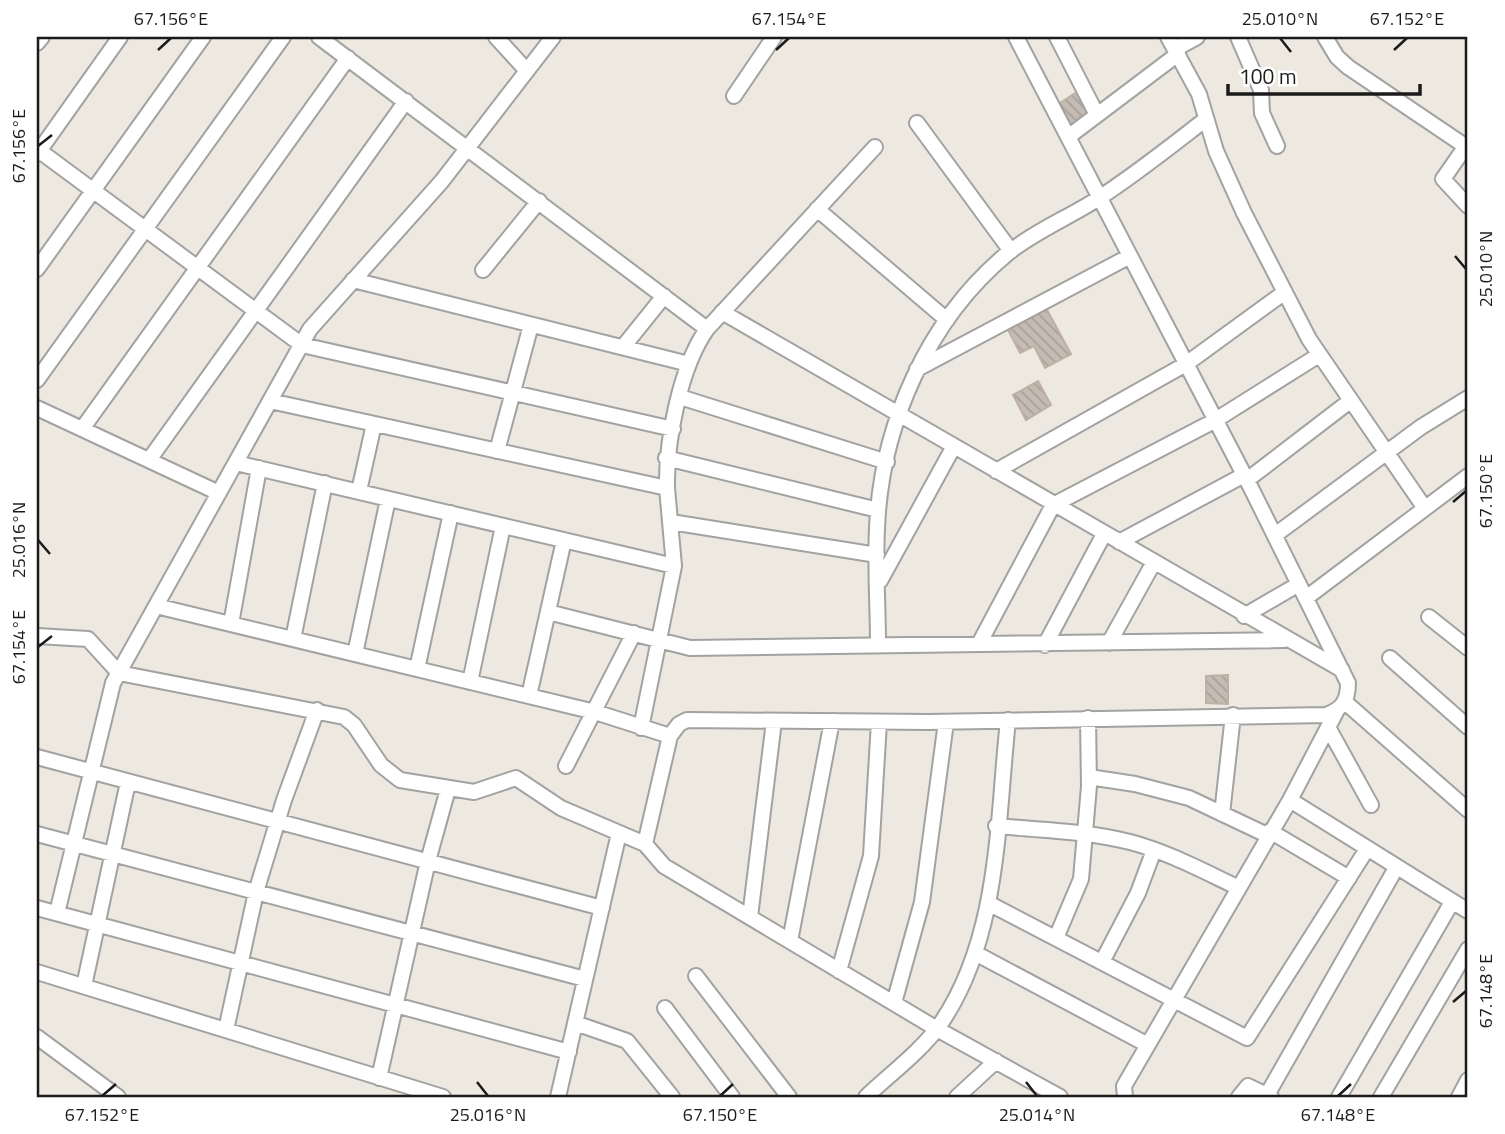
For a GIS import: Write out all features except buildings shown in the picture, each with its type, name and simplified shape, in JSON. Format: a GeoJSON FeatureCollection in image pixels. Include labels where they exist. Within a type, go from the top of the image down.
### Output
{"type":"FeatureCollection","features":[{"type":"Feature","properties":{"kind":"street"},"geometry":{"type":"LineString","coordinates":[[37,43],[41,37]]}},
{"type":"Feature","properties":{"kind":"street"},"geometry":{"type":"LineString","coordinates":[[120,37],[38,151],[302,345],[673,429]]}},
{"type":"Feature","properties":{"kind":"street"},"geometry":{"type":"LineString","coordinates":[[37,269],[203,37]]}},
{"type":"Feature","properties":{"kind":"street"},"geometry":{"type":"LineString","coordinates":[[37,380],[283,37]]}},
{"type":"Feature","properties":{"kind":"street"},"geometry":{"type":"LineString","coordinates":[[319,37],[707,329]]}},
{"type":"Feature","properties":{"kind":"street"},"geometry":{"type":"LineString","coordinates":[[496,37],[527,71]]}},
{"type":"Feature","properties":{"kind":"street"},"geometry":{"type":"LineString","coordinates":[[57,913],[113,683],[310,328],[468,147],[553,37]]}},
{"type":"Feature","properties":{"kind":"street"},"geometry":{"type":"LineString","coordinates":[[734,96],[774,37]]}},
{"type":"Feature","properties":{"kind":"street"},"geometry":{"type":"LineString","coordinates":[[1016,37],[1245,477],[1348,683],[1340,707],[1290,800],[1268,833],[1124,1086],[1125,1097]]}},
{"type":"Feature","properties":{"kind":"street"},"geometry":{"type":"LineString","coordinates":[[1057,37],[1097,115]]}},
{"type":"Feature","properties":{"kind":"street"},"geometry":{"type":"LineString","coordinates":[[1068,136],[1097,115],[1174,46],[1197,37]]}},
{"type":"Feature","properties":{"kind":"street"},"geometry":{"type":"LineString","coordinates":[[1238,37],[1261,90],[1262,113],[1277,146]]}},
{"type":"Feature","properties":{"kind":"street"},"geometry":{"type":"LineString","coordinates":[[1325,37],[1337,57],[1348,67],[1467,147],[1443,179],[1468,206]]}},
{"type":"Feature","properties":{"kind":"street"},"geometry":{"type":"LineString","coordinates":[[1174,46],[1199,94],[1216,151],[1244,214],[1284,292],[1319,355],[1424,507]]}},
{"type":"Feature","properties":{"kind":"street"},"geometry":{"type":"LineString","coordinates":[[82,429],[348,58]]}},
{"type":"Feature","properties":{"kind":"street"},"geometry":{"type":"LineString","coordinates":[[149,460],[406,101]]}},
{"type":"Feature","properties":{"kind":"street"},"geometry":{"type":"LineString","coordinates":[[878,645],[878,510],[887,462],[899,415],[917,369],[947,320],[1011,251],[1100,198],[1206,119]]}},
{"type":"Feature","properties":{"kind":"street"},"geometry":{"type":"LineString","coordinates":[[917,123],[1011,251]]}},
{"type":"Feature","properties":{"kind":"street"},"geometry":{"type":"LineString","coordinates":[[641,728],[674,566],[666,458],[692,350],[722,312],[875,147]]}},
{"type":"Feature","properties":{"kind":"street"},"geometry":{"type":"LineString","coordinates":[[483,270],[539,201]]}},
{"type":"Feature","properties":{"kind":"street"},"geometry":{"type":"LineString","coordinates":[[817,209],[947,320]]}},
{"type":"Feature","properties":{"kind":"street"},"geometry":{"type":"LineString","coordinates":[[917,369],[1130,256]]}},
{"type":"Feature","properties":{"kind":"street"},"geometry":{"type":"LineString","coordinates":[[354,280],[689,364]]}},
{"type":"Feature","properties":{"kind":"street"},"geometry":{"type":"LineString","coordinates":[[996,471],[1186,364],[1284,292]]}},
{"type":"Feature","properties":{"kind":"street"},"geometry":{"type":"LineString","coordinates":[[623,347],[664,296]]}},
{"type":"Feature","properties":{"kind":"street"},"geometry":{"type":"LineString","coordinates":[[722,312],[1284,640],[1342,670]]}},
{"type":"Feature","properties":{"kind":"street"},"geometry":{"type":"LineString","coordinates":[[497,451],[531,325]]}},
{"type":"Feature","properties":{"kind":"street"},"geometry":{"type":"LineString","coordinates":[[979,644],[1054,505],[1214,421],[1319,355]]}},
{"type":"Feature","properties":{"kind":"street"},"geometry":{"type":"LineString","coordinates":[[680,397],[887,462]]}},
{"type":"Feature","properties":{"kind":"street"},"geometry":{"type":"LineString","coordinates":[[1275,536],[1421,427],[1468,398]]}},
{"type":"Feature","properties":{"kind":"street"},"geometry":{"type":"LineString","coordinates":[[270,401],[667,488]]}},
{"type":"Feature","properties":{"kind":"street"},"geometry":{"type":"LineString","coordinates":[[1119,542],[1245,477],[1350,401]]}},
{"type":"Feature","properties":{"kind":"street"},"geometry":{"type":"LineString","coordinates":[[37,408],[219,493]]}},
{"type":"Feature","properties":{"kind":"street"},"geometry":{"type":"LineString","coordinates":[[359,492],[374,424]]}},
{"type":"Feature","properties":{"kind":"street"},"geometry":{"type":"LineString","coordinates":[[879,582],[954,446]]}},
{"type":"Feature","properties":{"kind":"street"},"geometry":{"type":"LineString","coordinates":[[666,458],[878,510]]}},
{"type":"Feature","properties":{"kind":"street"},"geometry":{"type":"LineString","coordinates":[[236,463],[674,566]]}},
{"type":"Feature","properties":{"kind":"street"},"geometry":{"type":"LineString","coordinates":[[231,624],[259,468]]}},
{"type":"Feature","properties":{"kind":"street"},"geometry":{"type":"LineString","coordinates":[[1306,598],[1468,476]]}},
{"type":"Feature","properties":{"kind":"street"},"geometry":{"type":"LineString","coordinates":[[293,639],[325,484]]}},
{"type":"Feature","properties":{"kind":"street"},"geometry":{"type":"LineString","coordinates":[[355,654],[388,499]]}},
{"type":"Feature","properties":{"kind":"street"},"geometry":{"type":"LineString","coordinates":[[417,669],[451,513]]}},
{"type":"Feature","properties":{"kind":"street"},"geometry":{"type":"LineString","coordinates":[[671,522],[877,555]]}},
{"type":"Feature","properties":{"kind":"street"},"geometry":{"type":"LineString","coordinates":[[470,682],[503,526]]}},
{"type":"Feature","properties":{"kind":"street"},"geometry":{"type":"LineString","coordinates":[[1045,645],[1104,534]]}},
{"type":"Feature","properties":{"kind":"street"},"geometry":{"type":"LineString","coordinates":[[529,696],[564,540]]}},
{"type":"Feature","properties":{"kind":"street"},"geometry":{"type":"LineString","coordinates":[[1109,643],[1154,562]]}},
{"type":"Feature","properties":{"kind":"street"},"geometry":{"type":"LineString","coordinates":[[1244,616],[1299,584]]}},
{"type":"Feature","properties":{"kind":"street"},"geometry":{"type":"LineString","coordinates":[[156,606],[595,712],[670,736]]}},
{"type":"Feature","properties":{"kind":"street"},"geometry":{"type":"LineString","coordinates":[[548,612],[690,648],[1284,640]]}},
{"type":"Feature","properties":{"kind":"street"},"geometry":{"type":"LineString","coordinates":[[1429,617],[1468,648]]}},
{"type":"Feature","properties":{"kind":"street"},"geometry":{"type":"LineString","coordinates":[[566,766],[634,633]]}},
{"type":"Feature","properties":{"kind":"street"},"geometry":{"type":"LineString","coordinates":[[37,636],[88,639],[119,673],[344,717],[354,725],[381,765],[400,780],[481,792],[516,779],[561,808],[645,844],[664,866],[1053,1096]]}},
{"type":"Feature","properties":{"kind":"street"},"geometry":{"type":"LineString","coordinates":[[1390,658],[1468,727]]}},
{"type":"Feature","properties":{"kind":"street"},"geometry":{"type":"LineString","coordinates":[[645,844],[670,736],[679,724],[687,720],[946,722],[1326,715],[1340,707]]}},
{"type":"Feature","properties":{"kind":"street"},"geometry":{"type":"LineString","coordinates":[[1340,707],[1468,810]]}},
{"type":"Feature","properties":{"kind":"street"},"geometry":{"type":"LineString","coordinates":[[226,1030],[256,892],[317,710]]}},
{"type":"Feature","properties":{"kind":"street"},"geometry":{"type":"LineString","coordinates":[[1222,814],[1233,715]]}},
{"type":"Feature","properties":{"kind":"street"},"geometry":{"type":"LineString","coordinates":[[1056,938],[1081,879],[1089,777],[1088,718]]}},
{"type":"Feature","properties":{"kind":"street"},"geometry":{"type":"LineString","coordinates":[[866,1097],[937,1028],[961,991],[975,953],[988,903],[1008,720]]}},
{"type":"Feature","properties":{"kind":"street"},"geometry":{"type":"LineString","coordinates":[[750,917],[774,721]]}},
{"type":"Feature","properties":{"kind":"street"},"geometry":{"type":"LineString","coordinates":[[790,941],[832,721]]}},
{"type":"Feature","properties":{"kind":"street"},"geometry":{"type":"LineString","coordinates":[[839,971],[871,856],[880,722]]}},
{"type":"Feature","properties":{"kind":"street"},"geometry":{"type":"LineString","coordinates":[[894,1003],[922,902],[946,722]]}},
{"type":"Feature","properties":{"kind":"street"},"geometry":{"type":"LineString","coordinates":[[1329,729],[1371,805]]}},
{"type":"Feature","properties":{"kind":"street"},"geometry":{"type":"LineString","coordinates":[[37,757],[602,908]]}},
{"type":"Feature","properties":{"kind":"street"},"geometry":{"type":"LineString","coordinates":[[1089,777],[1161,790],[1189,799],[1268,833],[1349,878]]}},
{"type":"Feature","properties":{"kind":"street"},"geometry":{"type":"LineString","coordinates":[[84,986],[128,782]]}},
{"type":"Feature","properties":{"kind":"street"},"geometry":{"type":"LineString","coordinates":[[379,1078],[428,861],[448,789]]}},
{"type":"Feature","properties":{"kind":"street"},"geometry":{"type":"LineString","coordinates":[[1290,800],[1395,868],[1468,911]]}},
{"type":"Feature","properties":{"kind":"street"},"geometry":{"type":"LineString","coordinates":[[996,826],[1086,834],[1154,850],[1239,888]]}},
{"type":"Feature","properties":{"kind":"street"},"geometry":{"type":"LineString","coordinates":[[558,1097],[619,833]]}},
{"type":"Feature","properties":{"kind":"street"},"geometry":{"type":"LineString","coordinates":[[37,834],[585,979]]}},
{"type":"Feature","properties":{"kind":"street"},"geometry":{"type":"LineString","coordinates":[[988,903],[1247,1038],[1367,849]]}},
{"type":"Feature","properties":{"kind":"street"},"geometry":{"type":"LineString","coordinates":[[1102,962],[1138,893],[1154,850]]}},
{"type":"Feature","properties":{"kind":"street"},"geometry":{"type":"LineString","coordinates":[[1239,1097],[1248,1086],[1269,1096],[1395,868]]}},
{"type":"Feature","properties":{"kind":"street"},"geometry":{"type":"LineString","coordinates":[[1339,1097],[1452,902]]}},
{"type":"Feature","properties":{"kind":"street"},"geometry":{"type":"LineString","coordinates":[[37,908],[569,1052]]}},
{"type":"Feature","properties":{"kind":"street"},"geometry":{"type":"LineString","coordinates":[[1381,1097],[1468,949]]}},
{"type":"Feature","properties":{"kind":"street"},"geometry":{"type":"LineString","coordinates":[[975,953],[1148,1045]]}},
{"type":"Feature","properties":{"kind":"street"},"geometry":{"type":"LineString","coordinates":[[37,972],[438,1097]]}},
{"type":"Feature","properties":{"kind":"street"},"geometry":{"type":"LineString","coordinates":[[696,976],[789,1097]]}},
{"type":"Feature","properties":{"kind":"street"},"geometry":{"type":"LineString","coordinates":[[666,1009],[732,1097]]}},
{"type":"Feature","properties":{"kind":"street"},"geometry":{"type":"LineString","coordinates":[[575,1023],[627,1041],[672,1097]]}},
{"type":"Feature","properties":{"kind":"street"},"geometry":{"type":"LineString","coordinates":[[37,1037],[118,1097]]}},
{"type":"Feature","properties":{"kind":"street"},"geometry":{"type":"LineString","coordinates":[[957,1097],[996,1061]]}},
{"type":"Feature","properties":{"kind":"street"},"geometry":{"type":"LineString","coordinates":[[1459,1097],[1468,1080]]}}]}
